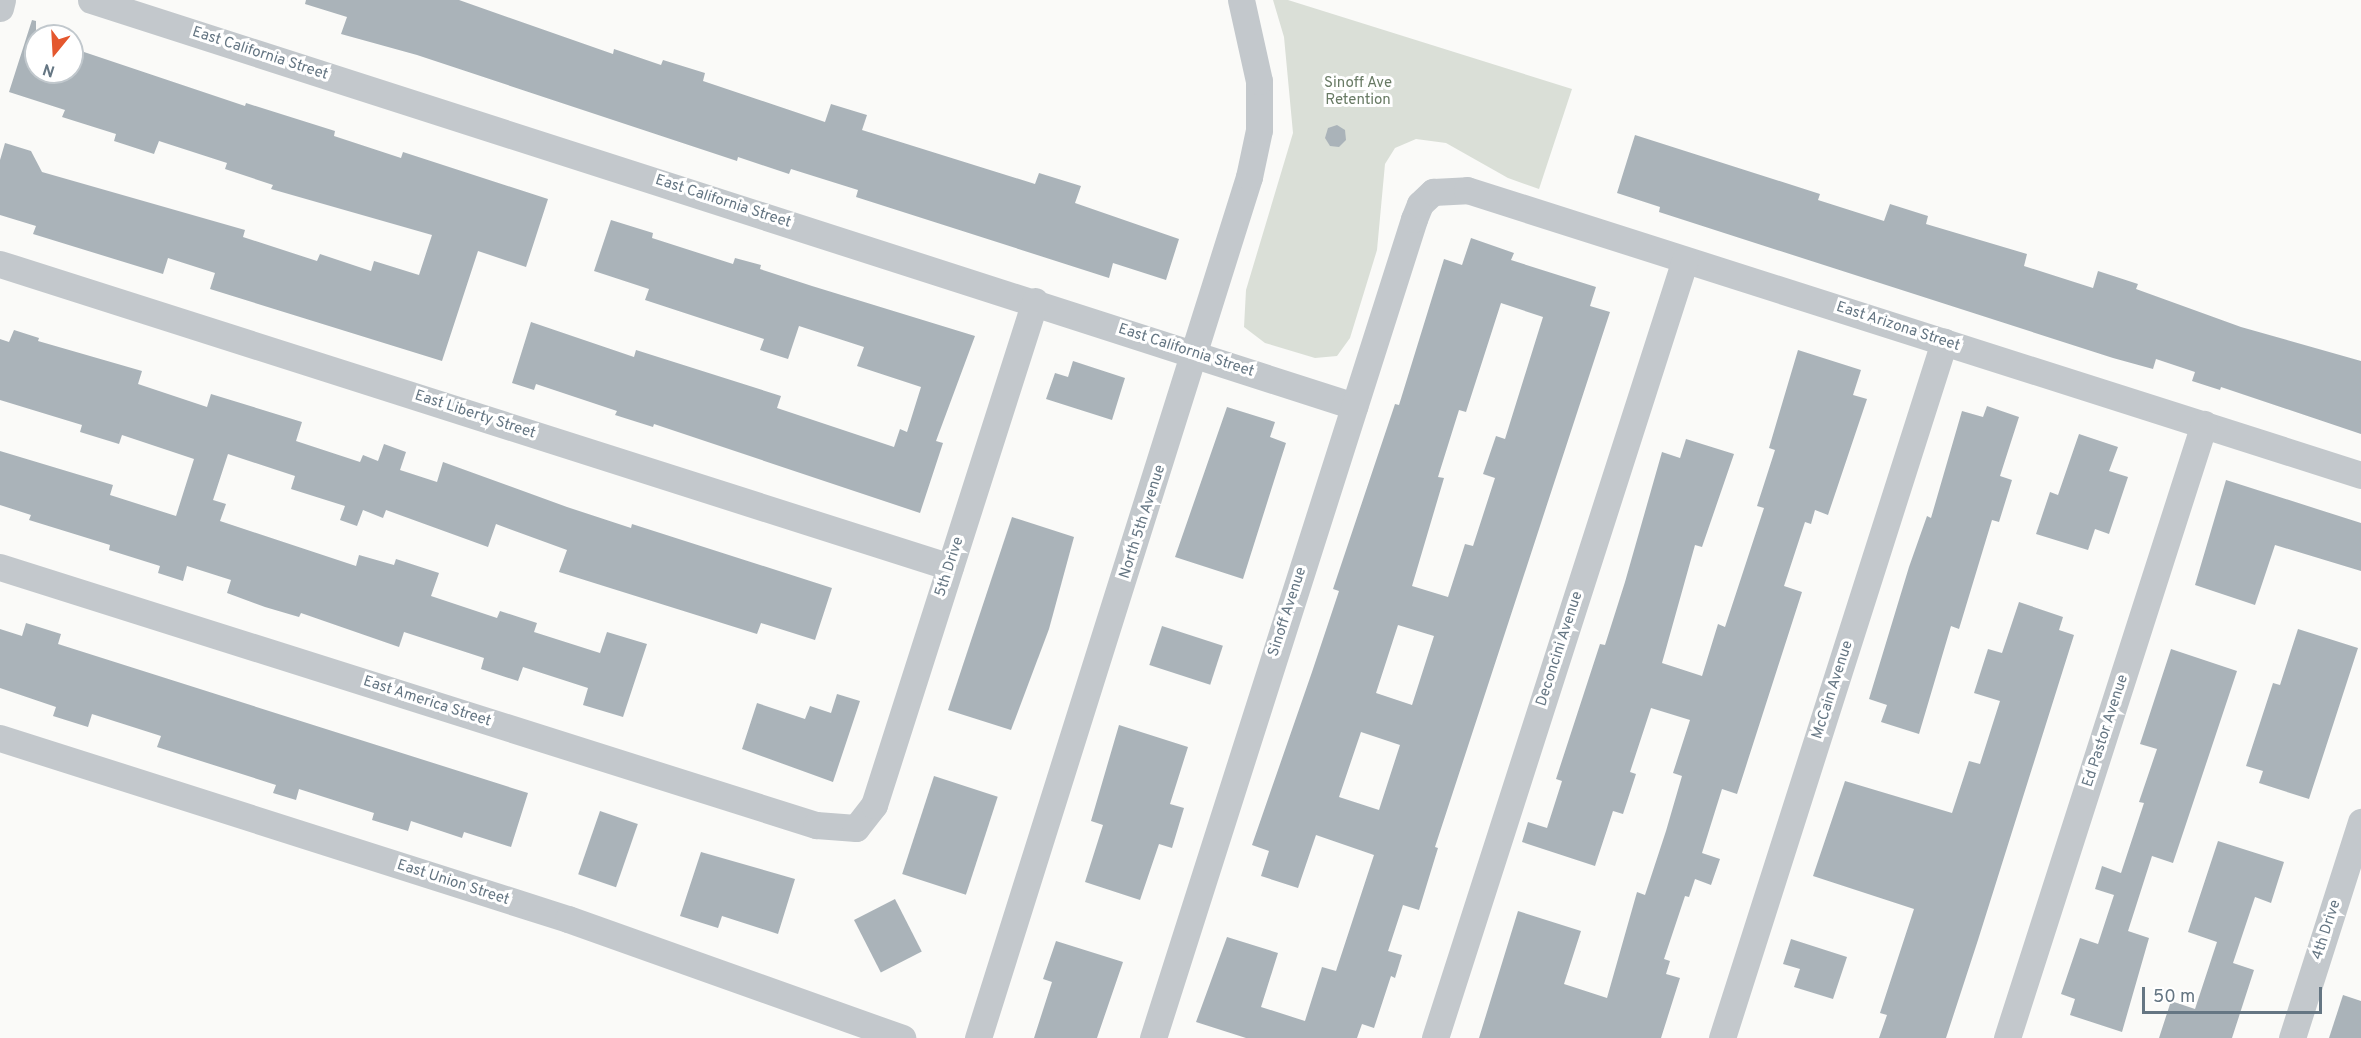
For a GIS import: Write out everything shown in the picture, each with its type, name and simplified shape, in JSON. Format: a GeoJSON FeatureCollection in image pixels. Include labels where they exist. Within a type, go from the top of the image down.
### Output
{"type":"FeatureCollection","features":[{"type":"Feature","properties":{"kind":"street"},"geometry":{"type":"LineString","coordinates":[[0,8],[2,0]]}},
{"type":"Feature","properties":{"kind":"street","name":"East California Street"},"geometry":{"type":"LineString","coordinates":[[91,0],[1035,301],[1354,406]]}},
{"type":"Feature","properties":{"kind":"street","name":"North 5th Avenue"},"geometry":{"type":"LineString","coordinates":[[978,1038],[1196,354],[1249,177],[1259,130],[1259,81],[1240,0]]}},
{"type":"Feature","properties":{"kind":"street","name":"East Arizona Street"},"geometry":{"type":"LineString","coordinates":[[1433,192],[1467,190],[2361,475]]}},
{"type":"Feature","properties":{"kind":"street","name":"Sinoff Avenue"},"geometry":{"type":"LineString","coordinates":[[1153,1038],[1414,219],[1425,197],[1433,192]]}},
{"type":"Feature","properties":{"kind":"street","name":"Deconcini Avenue"},"geometry":{"type":"LineString","coordinates":[[1435,1038],[1685,260]]}},
{"type":"Feature","properties":{"kind":"street","name":"East Liberty Street"},"geometry":{"type":"LineString","coordinates":[[0,264],[950,567]]}},
{"type":"Feature","properties":{"kind":"street","name":"5th Drive"},"geometry":{"type":"LineString","coordinates":[[856,828],[874,805],[1035,301]]}},
{"type":"Feature","properties":{"kind":"street","name":"McCain Avenue"},"geometry":{"type":"LineString","coordinates":[[1722,1038],[1944,342]]}},
{"type":"Feature","properties":{"kind":"street","name":"Ed Pastor Avenue"},"geometry":{"type":"LineString","coordinates":[[2007,1038],[2204,424]]}},
{"type":"Feature","properties":{"kind":"street","name":"East America Street"},"geometry":{"type":"LineString","coordinates":[[0,567],[816,825],[856,828]]}},
{"type":"Feature","properties":{"kind":"street","name":"East Union Street"},"geometry":{"type":"LineString","coordinates":[[0,738],[568,920],[902,1038]]}},
{"type":"Feature","properties":{"kind":"street","name":"4th Drive"},"geometry":{"type":"LineString","coordinates":[[2292,1038],[2361,822]]}},
{"type":"Feature","properties":{"kind":"green space","name":"Sinoff Ave Retention"},"geometry":{"type":"Polygon","coordinates":[[[1273,0],[1288,0],[1572,89],[1539,189],[1508,178],[1446,143],[1416,139],[1395,148],[1385,164],[1377,250],[1350,338],[1337,356],[1315,358],[1265,343],[1244,327],[1246,290],[1293,133],[1284,37],[1273,0]]]}},
{"type":"Feature","properties":{"kind":"building"},"geometry":{"type":"Polygon","coordinates":[[[306,0],[459,0],[613,54],[614,49],[661,65],[663,60],[705,73],[703,81],[825,122],[831,104],[867,115],[862,130],[1035,184],[1039,173],[1081,186],[1075,203],[1179,239],[1166,280],[1113,263],[1109,278],[856,197],[858,190],[791,169],[789,174],[738,157],[737,161],[417,55],[341,34],[347,17],[305,4],[306,0]]]}},
{"type":"Feature","properties":{"kind":"building"},"geometry":{"type":"Polygon","coordinates":[[[24,45],[24,84],[84,84],[84,52],[245,106],[246,103],[335,131],[334,136],[401,158],[403,152],[548,199],[526,267],[478,251],[442,361],[210,289],[215,273],[168,258],[163,274],[33,234],[36,226],[0,215],[0,160],[5,143],[31,151],[42,172],[245,230],[243,237],[317,261],[320,254],[371,271],[374,261],[419,275],[432,235],[271,189],[273,185],[225,169],[227,163],[159,141],[154,154],[114,141],[116,134],[62,117],[65,110],[9,92],[24,45]]]}},
{"type":"Feature","properties":{"kind":"building"},"geometry":{"type":"Polygon","coordinates":[[[1337,125],[1345,130],[1346,140],[1339,147],[1330,146],[1325,138],[1328,128],[1337,125]]]}},
{"type":"Feature","properties":{"kind":"building"},"geometry":{"type":"Polygon","coordinates":[[[1635,135],[1820,194],[1818,200],[1884,221],[1890,204],[1928,216],[1926,224],[2027,254],[2024,266],[2093,288],[2098,271],[2138,284],[2136,289],[2241,327],[2361,361],[2361,434],[2221,387],[2220,390],[2192,381],[2195,372],[2156,359],[2153,369],[2113,358],[1659,212],[1660,207],[1617,193],[1635,135]]]}},
{"type":"Feature","properties":{"kind":"building"},"geometry":{"type":"Polygon","coordinates":[[[611,220],[653,233],[652,238],[733,264],[735,258],[761,265],[760,269],[975,336],[936,441],[943,443],[920,513],[654,424],[653,427],[615,415],[617,411],[536,384],[534,390],[512,383],[531,322],[634,357],[636,350],[781,396],[777,408],[894,447],[900,429],[907,432],[921,387],[857,366],[864,347],[799,326],[788,359],[760,350],[764,339],[645,300],[649,289],[594,271],[611,220]]]}},
{"type":"Feature","properties":{"kind":"building"},"geometry":{"type":"Polygon","coordinates":[[[1471,238],[1514,253],[1511,260],[1596,287],[1590,306],[1610,312],[1435,847],[1438,848],[1419,910],[1403,905],[1388,951],[1402,955],[1395,978],[1391,976],[1374,1028],[1362,1024],[1357,1038],[1246,1038],[1196,1022],[1227,937],[1278,953],[1261,1007],[1305,1021],[1322,967],[1336,971],[1374,855],[1316,835],[1298,888],[1261,876],[1269,851],[1252,845],[1339,591],[1333,589],[1395,404],[1399,405],[1444,259],[1462,265],[1471,238]],[[1501,303],[1466,412],[1459,410],[1438,477],[1444,478],[1412,586],[1448,597],[1465,544],[1473,546],[1495,478],[1483,474],[1496,436],[1505,439],[1543,317],[1501,303]],[[1398,625],[1376,693],[1412,705],[1434,636],[1398,625]],[[1361,732],[1339,797],[1379,810],[1400,745],[1361,732]]]}},
{"type":"Feature","properties":{"kind":"building"},"geometry":{"type":"Polygon","coordinates":[[[14,330],[39,338],[38,341],[142,371],[138,384],[207,407],[211,394],[302,422],[296,441],[360,462],[363,455],[378,461],[384,444],[406,452],[400,470],[437,482],[443,462],[631,528],[632,524],[832,588],[815,640],[761,623],[757,634],[559,572],[567,550],[496,524],[488,547],[386,510],[383,518],[363,510],[357,526],[340,520],[345,506],[291,489],[295,476],[228,454],[213,500],[226,504],[220,521],[356,566],[359,555],[394,565],[396,559],[439,573],[431,596],[497,618],[500,611],[537,623],[534,632],[600,653],[607,632],[647,644],[623,717],[583,705],[588,688],[523,667],[518,681],[481,669],[484,658],[404,632],[399,647],[301,613],[299,617],[265,607],[227,593],[231,580],[187,566],[183,581],[158,573],[160,566],[109,550],[110,545],[29,520],[31,515],[0,505],[0,451],[113,485],[110,495],[176,516],[194,459],[122,435],[119,444],[80,432],[82,425],[0,400],[0,339],[9,342],[14,330]]]}},
{"type":"Feature","properties":{"kind":"building"},"geometry":{"type":"Polygon","coordinates":[[[1798,350],[1861,370],[1853,395],[1867,399],[1828,515],[1815,510],[1811,524],[1805,522],[1784,586],[1802,592],[1737,794],[1722,789],[1702,853],[1720,859],[1711,885],[1695,879],[1689,897],[1685,896],[1664,959],[1670,961],[1666,974],[1680,978],[1661,1038],[1479,1038],[1518,911],[1581,931],[1564,984],[1607,998],[1637,892],[1645,895],[1666,831],[1682,776],[1673,773],[1690,720],[1651,708],[1630,772],[1636,774],[1623,814],[1613,811],[1595,866],[1522,842],[1528,822],[1547,828],[1562,781],[1556,779],[1600,644],[1605,645],[1662,452],[1680,458],[1686,439],[1734,454],[1702,547],[1695,545],[1662,663],[1702,676],[1718,624],[1725,627],[1764,508],[1757,506],[1775,450],[1769,448],[1798,350]]]}},
{"type":"Feature","properties":{"kind":"building"},"geometry":{"type":"Polygon","coordinates":[[[1073,361],[1125,378],[1112,420],[1046,399],[1055,373],[1068,377],[1073,361]]]}},
{"type":"Feature","properties":{"kind":"building"},"geometry":{"type":"Polygon","coordinates":[[[1987,406],[2019,417],[2000,476],[2012,480],[1999,522],[1992,520],[1959,629],[1951,626],[1919,734],[1881,722],[1887,705],[1869,699],[1909,567],[1927,516],[1931,518],[1962,411],[1983,417],[1987,406]]]}},
{"type":"Feature","properties":{"kind":"building"},"geometry":{"type":"Polygon","coordinates":[[[1227,407],[1275,422],[1270,437],[1286,443],[1243,579],[1175,557],[1227,407]]]}},
{"type":"Feature","properties":{"kind":"building"},"geometry":{"type":"Polygon","coordinates":[[[2079,434],[2118,447],[2109,471],[2128,477],[2109,534],[2095,529],[2088,550],[2036,534],[2050,492],[2058,495],[2079,434]]]}},
{"type":"Feature","properties":{"kind":"building"},"geometry":{"type":"Polygon","coordinates":[[[2226,480],[2361,523],[2361,571],[2275,545],[2255,605],[2195,585],[2226,480]]]}},
{"type":"Feature","properties":{"kind":"building"},"geometry":{"type":"Polygon","coordinates":[[[1012,517],[1074,537],[1049,629],[1011,730],[948,710],[1012,517]]]}},
{"type":"Feature","properties":{"kind":"building"},"geometry":{"type":"Polygon","coordinates":[[[2019,602],[2063,617],[2059,630],[2074,635],[1978,940],[1946,1038],[1879,1038],[1887,1015],[1880,1013],[1914,909],[1813,876],[1845,781],[1952,813],[1969,761],[1980,764],[2000,701],[1974,693],[1988,649],[2002,653],[2019,602]]]}},
{"type":"Feature","properties":{"kind":"building"},"geometry":{"type":"Polygon","coordinates":[[[26,623],[61,634],[58,644],[528,793],[511,847],[464,832],[462,838],[411,821],[408,831],[372,820],[374,813],[299,789],[296,800],[273,793],[276,785],[157,747],[161,736],[92,714],[88,727],[53,716],[56,707],[0,688],[0,629],[22,636],[26,623]]]}},
{"type":"Feature","properties":{"kind":"building"},"geometry":{"type":"Polygon","coordinates":[[[1162,626],[1223,646],[1210,685],[1149,665],[1162,626]]]}},
{"type":"Feature","properties":{"kind":"building"},"geometry":{"type":"Polygon","coordinates":[[[2298,629],[2358,648],[2309,799],[2259,783],[2263,771],[2246,766],[2273,683],[2280,685],[2298,629]]]}},
{"type":"Feature","properties":{"kind":"building"},"geometry":{"type":"Polygon","coordinates":[[[2171,649],[2237,671],[2173,863],[2152,856],[2128,931],[2149,938],[2122,1032],[2070,1015],[2075,999],[2061,994],[2080,938],[2098,944],[2114,895],[2095,889],[2102,866],[2121,873],[2144,803],[2139,802],[2157,749],[2140,744],[2171,649]]]}},
{"type":"Feature","properties":{"kind":"building"},"geometry":{"type":"Polygon","coordinates":[[[837,694],[860,701],[833,782],[742,749],[757,703],[805,719],[810,706],[831,713],[837,694]]]}},
{"type":"Feature","properties":{"kind":"building"},"geometry":{"type":"Polygon","coordinates":[[[1119,725],[1188,747],[1170,804],[1184,808],[1172,848],[1159,844],[1140,900],[1085,882],[1103,825],[1091,821],[1119,725]]]}},
{"type":"Feature","properties":{"kind":"building"},"geometry":{"type":"Polygon","coordinates":[[[934,776],[998,797],[966,895],[902,874],[934,776]]]}},
{"type":"Feature","properties":{"kind":"building"},"geometry":{"type":"Polygon","coordinates":[[[600,811],[638,824],[616,887],[578,874],[600,811]]]}},
{"type":"Feature","properties":{"kind":"building"},"geometry":{"type":"Polygon","coordinates":[[[2218,841],[2284,862],[2271,903],[2255,897],[2233,963],[2254,970],[2232,1038],[2159,1038],[2171,1001],[2195,1009],[2217,942],[2188,932],[2218,841]]]}},
{"type":"Feature","properties":{"kind":"building"},"geometry":{"type":"Polygon","coordinates":[[[701,852],[795,879],[778,934],[722,916],[718,928],[680,916],[701,852]]]}},
{"type":"Feature","properties":{"kind":"building"},"geometry":{"type":"Polygon","coordinates":[[[895,899],[922,952],[881,972],[854,920],[895,899]]]}},
{"type":"Feature","properties":{"kind":"building"},"geometry":{"type":"Polygon","coordinates":[[[1791,939],[1847,957],[1833,999],[1794,987],[1800,969],[1783,964],[1791,939]]]}},
{"type":"Feature","properties":{"kind":"building"},"geometry":{"type":"Polygon","coordinates":[[[1056,941],[1123,962],[1097,1038],[1034,1038],[1052,982],[1043,979],[1056,941]]]}},
{"type":"Feature","properties":{"kind":"building"},"geometry":{"type":"Polygon","coordinates":[[[2343,995],[2361,1001],[2361,1038],[2329,1038],[2343,995]]]}}]}
